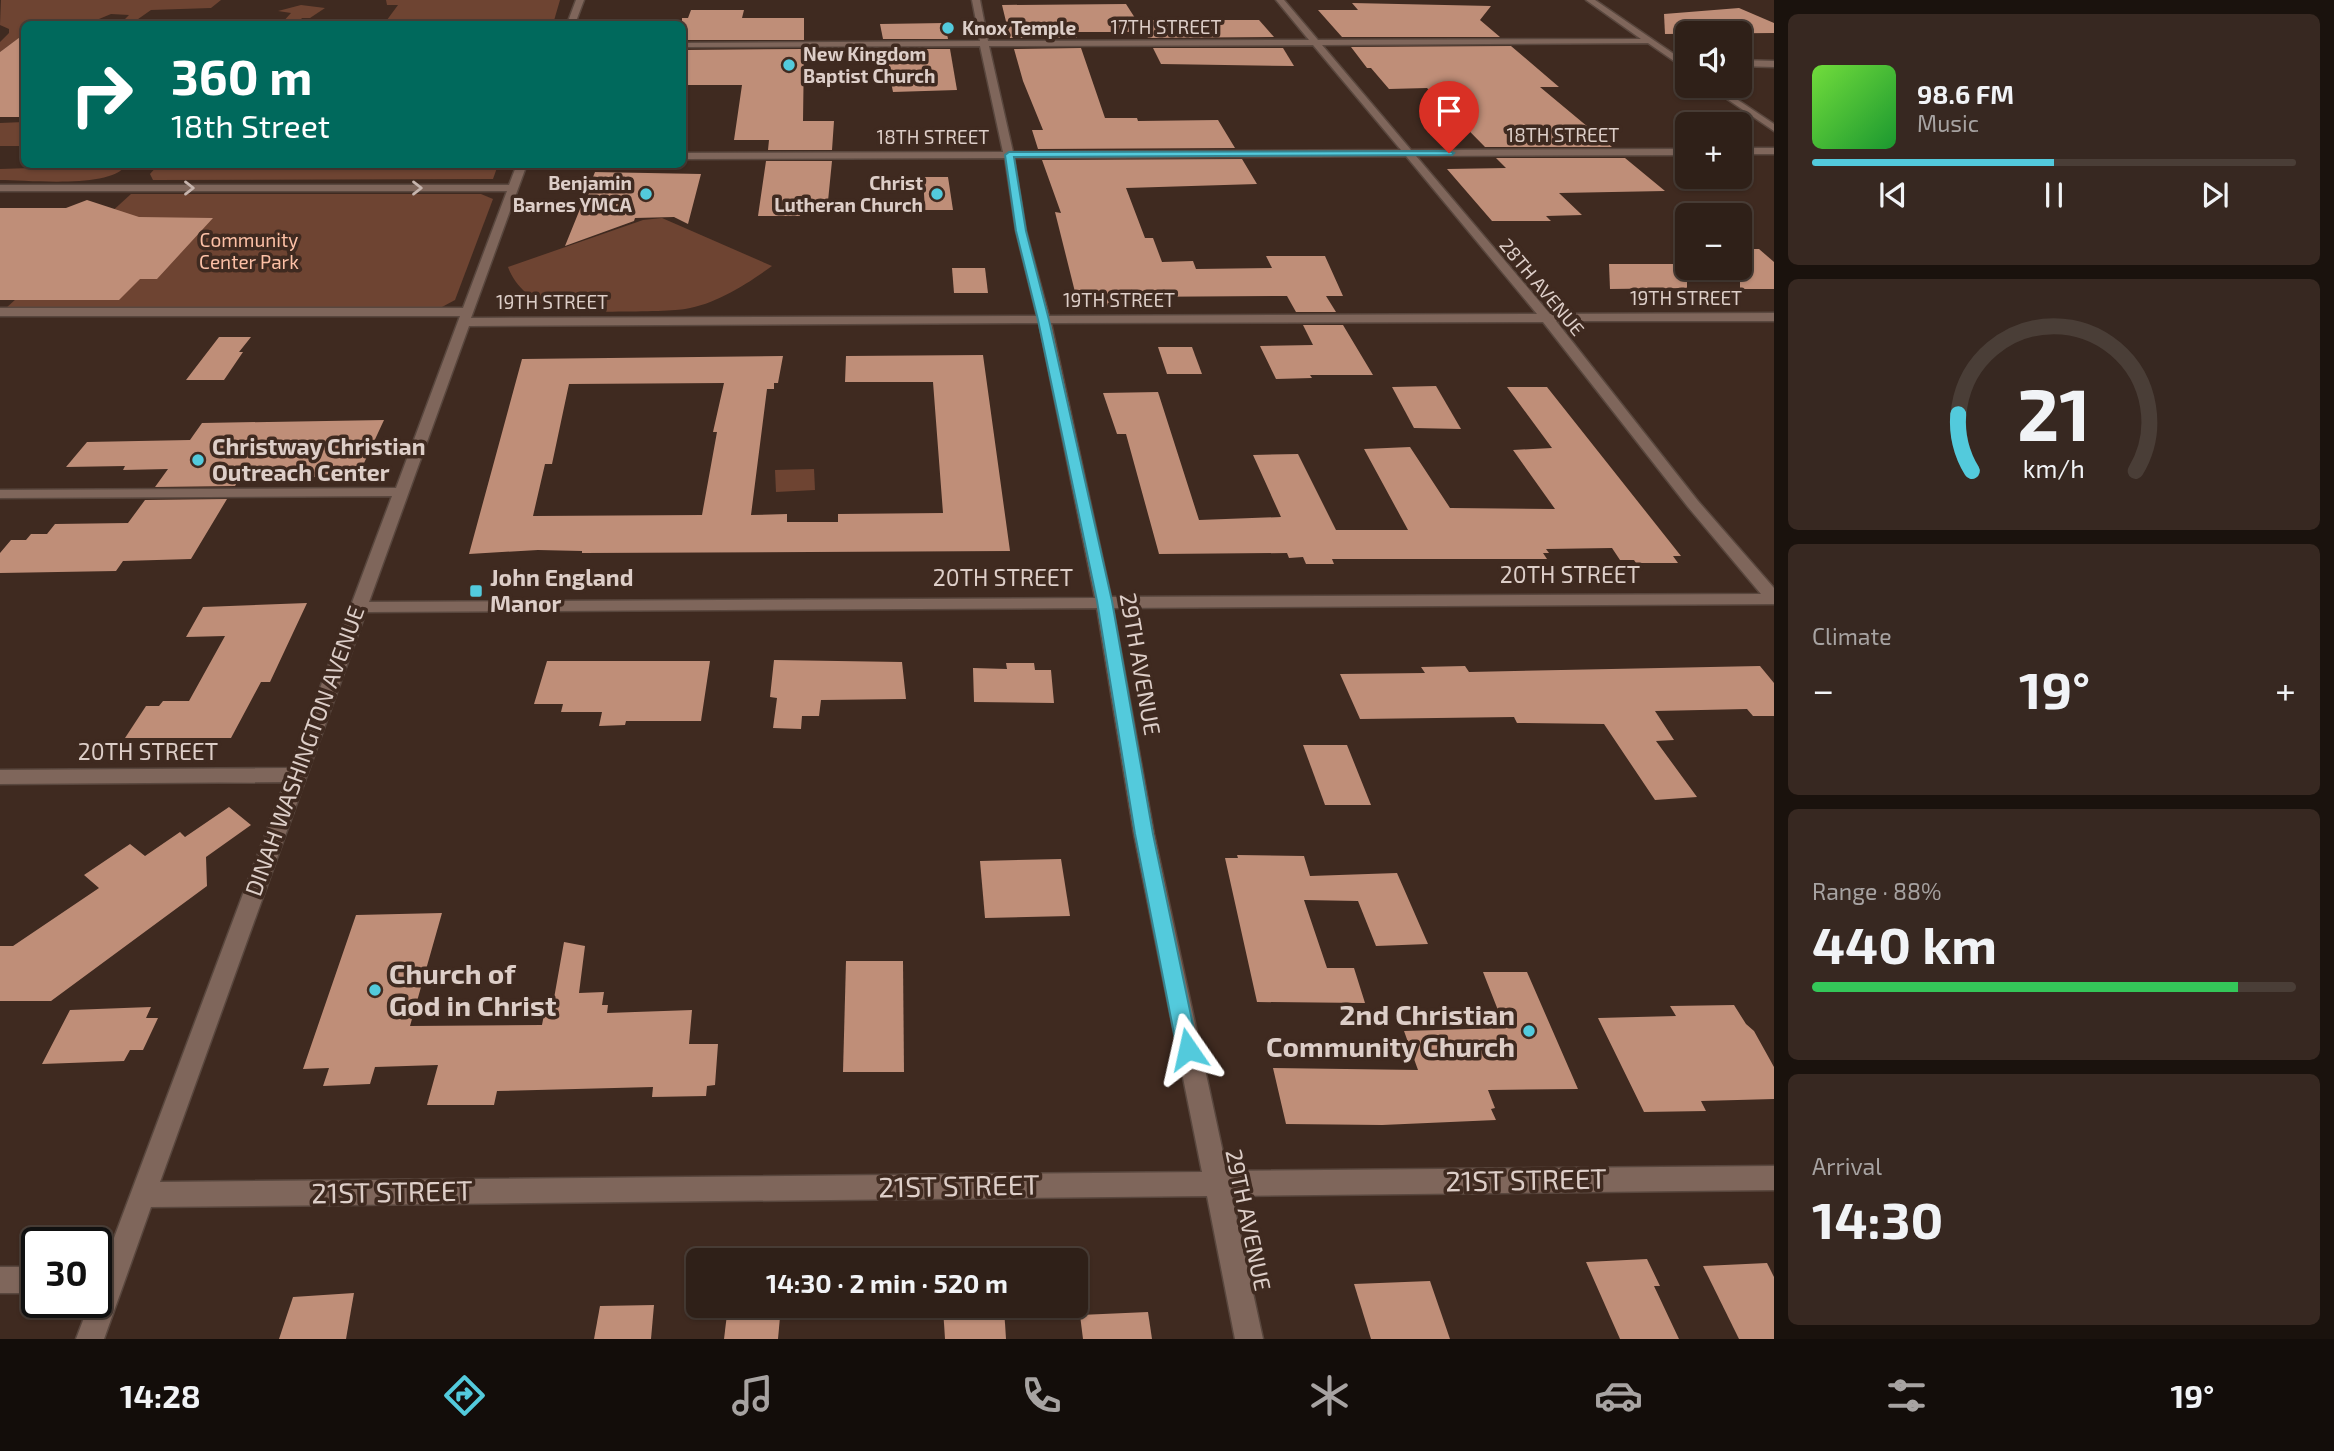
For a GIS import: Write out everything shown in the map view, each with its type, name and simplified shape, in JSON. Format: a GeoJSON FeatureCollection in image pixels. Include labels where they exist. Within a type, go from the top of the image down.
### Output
{"type":"FeatureCollection","features":[{"type":"Feature","properties":{"kind":"street"},"geometry":{"type":"LineString","coordinates":[[572,21],[580,0]]}},
{"type":"Feature","properties":{"kind":"street","name":"29TH AVENUE"},"geometry":{"type":"LineString","coordinates":[[976,0],[993,93],[1009,155],[1021,231],[1044,320],[1104,601],[1144,834],[1249,1339]]}},
{"type":"Feature","properties":{"kind":"street","name":"28TH AVENUE"},"geometry":{"type":"LineString","coordinates":[[1280,0],[1547,318],[1693,504],[1774,598]]}},
{"type":"Feature","properties":{"kind":"street"},"geometry":{"type":"LineString","coordinates":[[1590,0],[1675,58]]}},
{"type":"Feature","properties":{"kind":"street","name":"17TH STREET"},"geometry":{"type":"LineString","coordinates":[[686,45],[1649,41]]}},
{"type":"Feature","properties":{"kind":"street"},"geometry":{"type":"LineString","coordinates":[[1752,63],[1774,64]]}},
{"type":"Feature","properties":{"kind":"street"},"geometry":{"type":"LineString","coordinates":[[1730,98],[1774,128]]}},
{"type":"Feature","properties":{"kind":"street"},"geometry":{"type":"LineString","coordinates":[[1752,151],[1774,151]]}},
{"type":"Feature","properties":{"kind":"street","name":"18TH STREET"},"geometry":{"type":"LineString","coordinates":[[686,156],[1675,152]]}},
{"type":"Feature","properties":{"kind":"street","name":"DINAH WASHINGTON AVENUE"},"geometry":{"type":"LineString","coordinates":[[112,1263],[144,1195],[520,168]]}},
{"type":"Feature","properties":{"kind":"street"},"geometry":{"type":"LineString","coordinates":[[0,188],[513,187]]}},
{"type":"Feature","properties":{"kind":"street","name":"19TH STREET"},"geometry":{"type":"LineString","coordinates":[[0,312],[1044,320],[1774,317]]}},
{"type":"Feature","properties":{"kind":"street"},"geometry":{"type":"LineString","coordinates":[[0,494],[400,492]]}},
{"type":"Feature","properties":{"kind":"street","name":"20TH STREET"},"geometry":{"type":"LineString","coordinates":[[358,607],[1774,598]]}},
{"type":"Feature","properties":{"kind":"street","name":"20TH STREET"},"geometry":{"type":"LineString","coordinates":[[0,777],[297,775]]}},
{"type":"Feature","properties":{"kind":"street","name":"21ST STREET"},"geometry":{"type":"LineString","coordinates":[[144,1195],[1774,1178]]}},
{"type":"Feature","properties":{"kind":"street"},"geometry":{"type":"LineString","coordinates":[[0,1280],[21,1280]]}},
{"type":"Feature","properties":{"kind":"street","name":"DINAH WASHINGTON AVENUE"},"geometry":{"type":"LineString","coordinates":[[90,1339],[95,1318]]}},
{"type":"Feature","properties":{"kind":"green space"},"geometry":{"type":"Polygon","coordinates":[[[1,0],[221,0],[211,8],[151,10],[135,21],[124,20],[129,15],[111,14],[99,19],[115,21],[21,21],[21,36],[0,52],[0,42],[9,33],[9,29],[0,25],[1,0]]]}},
{"type":"Feature","properties":{"kind":"green space"},"geometry":{"type":"Polygon","coordinates":[[[386,0],[560,0],[554,21],[386,21],[398,5],[387,5],[386,0]]]}},
{"type":"Feature","properties":{"kind":"green space"},"geometry":{"type":"Polygon","coordinates":[[[301,5],[325,8],[300,21],[284,21],[291,13],[278,11],[301,5]]]}},
{"type":"Feature","properties":{"kind":"green space"},"geometry":{"type":"Polygon","coordinates":[[[21,122],[21,146],[0,146],[0,123],[21,122]]]}},
{"type":"Feature","properties":{"kind":"green space"},"geometry":{"type":"Polygon","coordinates":[[[123,168],[104,177],[68,182],[0,180],[0,169],[123,168]]]}},
{"type":"Feature","properties":{"kind":"green space"},"geometry":{"type":"Polygon","coordinates":[[[155,168],[497,168],[493,179],[153,180],[150,174],[155,168]]]}},
{"type":"Feature","properties":{"kind":"green space","name":"Community Center Park"},"geometry":{"type":"Polygon","coordinates":[[[131,194],[481,194],[493,199],[455,300],[442,307],[5,309],[131,194]]]}},
{"type":"Feature","properties":{"kind":"green space"},"geometry":{"type":"Polygon","coordinates":[[[662,218],[772,266],[752,280],[708,303],[676,310],[619,312],[555,309],[533,298],[521,287],[508,267],[643,220],[662,218]]]}},
{"type":"Feature","properties":{"kind":"green space"},"geometry":{"type":"Polygon","coordinates":[[[814,469],[815,490],[776,492],[775,470],[814,469]]]}},
{"type":"Feature","properties":{"kind":"building"},"geometry":{"type":"Polygon","coordinates":[[[1352,3],[1491,6],[1480,20],[1500,37],[1342,37],[1318,10],[1358,10],[1352,3]]]}},
{"type":"Feature","properties":{"kind":"building"},"geometry":{"type":"Polygon","coordinates":[[[1126,4],[1144,32],[1075,32],[1077,38],[1010,38],[1002,5],[1126,4]]]}},
{"type":"Feature","properties":{"kind":"building"},"geometry":{"type":"Polygon","coordinates":[[[1739,8],[1774,23],[1774,33],[1752,33],[1752,21],[1675,21],[1675,34],[1665,34],[1664,14],[1739,8]]]}},
{"type":"Feature","properties":{"kind":"building"},"geometry":{"type":"Polygon","coordinates":[[[691,10],[744,10],[742,18],[804,18],[804,40],[686,40],[686,21],[682,21],[682,18],[688,18],[691,10]]]}},
{"type":"Feature","properties":{"kind":"building"},"geometry":{"type":"Polygon","coordinates":[[[1140,20],[1259,20],[1274,37],[1148,38],[1140,20]]]}},
{"type":"Feature","properties":{"kind":"building"},"geometry":{"type":"Polygon","coordinates":[[[945,23],[948,39],[883,39],[880,24],[945,23]]]}},
{"type":"Feature","properties":{"kind":"building"},"geometry":{"type":"Polygon","coordinates":[[[21,36],[21,117],[0,117],[0,52],[21,36]]]}},
{"type":"Feature","properties":{"kind":"building"},"geometry":{"type":"Polygon","coordinates":[[[1511,46],[1559,87],[1540,87],[1612,147],[1485,147],[1427,88],[1389,89],[1371,68],[1367,68],[1351,47],[1511,46]]]}},
{"type":"Feature","properties":{"kind":"building"},"geometry":{"type":"Polygon","coordinates":[[[1081,48],[1105,118],[1137,118],[1138,121],[1218,120],[1235,148],[1038,149],[1032,130],[1043,130],[1023,81],[1014,49],[1081,48]]]}},
{"type":"Feature","properties":{"kind":"building"},"geometry":{"type":"Polygon","coordinates":[[[1153,48],[1283,48],[1294,66],[1161,64],[1153,48]]]}},
{"type":"Feature","properties":{"kind":"building"},"geometry":{"type":"Polygon","coordinates":[[[804,49],[803,121],[834,121],[832,150],[768,150],[769,140],[734,140],[742,85],[686,85],[686,50],[804,49]]]}},
{"type":"Feature","properties":{"kind":"building"},"geometry":{"type":"Polygon","coordinates":[[[884,49],[950,49],[957,90],[893,92],[884,49]]]}},
{"type":"Feature","properties":{"kind":"building"},"geometry":{"type":"Polygon","coordinates":[[[1496,158],[1625,158],[1665,191],[1559,193],[1582,215],[1546,216],[1551,221],[1492,221],[1447,169],[1506,168],[1496,158]]]}},
{"type":"Feature","properties":{"kind":"building"},"geometry":{"type":"Polygon","coordinates":[[[1242,159],[1257,184],[1126,188],[1145,238],[1153,238],[1162,262],[1193,261],[1196,269],[1272,268],[1266,256],[1325,256],[1343,296],[1326,296],[1336,312],[1296,312],[1287,296],[1126,297],[1130,305],[1096,307],[1092,300],[1077,300],[1055,212],[1061,213],[1042,160],[1242,159]]]}},
{"type":"Feature","properties":{"kind":"building"},"geometry":{"type":"Polygon","coordinates":[[[766,161],[832,161],[827,211],[801,211],[800,216],[758,216],[766,161]]]}},
{"type":"Feature","properties":{"kind":"building","name":"Benjamin Barnes YMCA"},"geometry":{"type":"Polygon","coordinates":[[[595,172],[701,174],[688,224],[674,217],[635,218],[634,221],[565,246],[595,172]]]}},
{"type":"Feature","properties":{"kind":"building"},"geometry":{"type":"Polygon","coordinates":[[[923,177],[948,177],[953,210],[925,210],[923,177]]]}},
{"type":"Feature","properties":{"kind":"building"},"geometry":{"type":"Polygon","coordinates":[[[87,200],[139,217],[213,218],[157,279],[140,279],[119,300],[0,300],[0,208],[66,208],[87,200]]]}},
{"type":"Feature","properties":{"kind":"building"},"geometry":{"type":"Polygon","coordinates":[[[1752,249],[1759,249],[1774,262],[1774,289],[1740,289],[1740,280],[1752,280],[1752,249]]]}},
{"type":"Feature","properties":{"kind":"building"},"geometry":{"type":"Polygon","coordinates":[[[1609,264],[1675,264],[1675,280],[1687,280],[1687,288],[1610,289],[1609,264]]]}},
{"type":"Feature","properties":{"kind":"building"},"geometry":{"type":"Polygon","coordinates":[[[952,268],[985,268],[988,293],[954,293],[952,268]]]}},
{"type":"Feature","properties":{"kind":"building"},"geometry":{"type":"Polygon","coordinates":[[[1303,325],[1343,325],[1373,375],[1310,375],[1312,378],[1276,379],[1260,346],[1313,345],[1303,325]]]}},
{"type":"Feature","properties":{"kind":"building"},"geometry":{"type":"Polygon","coordinates":[[[219,337],[251,337],[239,352],[243,352],[224,380],[186,380],[219,337]]]}},
{"type":"Feature","properties":{"kind":"building"},"geometry":{"type":"Polygon","coordinates":[[[1158,347],[1192,347],[1202,374],[1167,374],[1158,347]]]}},
{"type":"Feature","properties":{"kind":"building"},"geometry":{"type":"Polygon","coordinates":[[[983,355],[1010,551],[582,553],[538,550],[469,554],[522,359],[783,356],[778,383],[774,383],[774,389],[767,389],[751,515],[787,514],[787,522],[838,522],[838,514],[943,513],[933,382],[845,382],[846,356],[983,355]],[[724,383],[569,384],[552,464],[545,464],[533,516],[702,515],[717,432],[713,432],[724,383]]]}},
{"type":"Feature","properties":{"kind":"building"},"geometry":{"type":"Polygon","coordinates":[[[1436,386],[1461,429],[1414,428],[1392,387],[1436,386]]]}},
{"type":"Feature","properties":{"kind":"building"},"geometry":{"type":"Polygon","coordinates":[[[1507,387],[1547,387],[1681,556],[1673,556],[1678,563],[1636,563],[1634,560],[1620,560],[1612,548],[1546,549],[1549,553],[1543,553],[1547,559],[1332,559],[1334,564],[1306,564],[1303,557],[1289,558],[1287,553],[1159,554],[1126,434],[1117,434],[1103,393],[1158,392],[1199,520],[1281,517],[1253,455],[1298,454],[1336,530],[1408,530],[1364,449],[1410,447],[1450,508],[1555,509],[1513,450],[1552,448],[1507,387]]]}},
{"type":"Feature","properties":{"kind":"building"},"geometry":{"type":"Polygon","coordinates":[[[384,420],[358,476],[239,479],[235,486],[155,487],[168,469],[123,470],[125,466],[66,467],[87,442],[190,440],[202,423],[384,420]]]}},
{"type":"Feature","properties":{"kind":"building"},"geometry":{"type":"Polygon","coordinates":[[[227,499],[191,559],[123,561],[116,571],[0,573],[0,553],[11,540],[26,540],[31,534],[47,534],[55,524],[128,523],[145,500],[227,499]]]}},
{"type":"Feature","properties":{"kind":"building"},"geometry":{"type":"Polygon","coordinates":[[[307,603],[270,682],[261,682],[231,738],[125,738],[146,706],[159,706],[163,701],[189,701],[225,636],[186,637],[203,607],[307,603]]]}},
{"type":"Feature","properties":{"kind":"building"},"geometry":{"type":"Polygon","coordinates":[[[774,660],[902,662],[906,699],[821,700],[819,716],[802,716],[801,729],[773,728],[777,698],[770,697],[774,660]]]}},
{"type":"Feature","properties":{"kind":"building"},"geometry":{"type":"Polygon","coordinates":[[[547,661],[710,661],[701,721],[626,721],[625,725],[599,726],[602,712],[561,712],[563,704],[534,704],[547,661]]]}},
{"type":"Feature","properties":{"kind":"building"},"geometry":{"type":"Polygon","coordinates":[[[1006,663],[1034,663],[1035,670],[1051,670],[1054,703],[974,702],[973,668],[1007,669],[1006,663]]]}},
{"type":"Feature","properties":{"kind":"building"},"geometry":{"type":"Polygon","coordinates":[[[1465,666],[1469,672],[1760,666],[1774,683],[1774,716],[1753,716],[1747,709],[1655,711],[1674,740],[1656,741],[1697,797],[1655,800],[1604,724],[1517,723],[1514,717],[1360,719],[1340,674],[1425,673],[1421,667],[1465,666]]]}},
{"type":"Feature","properties":{"kind":"building"},"geometry":{"type":"Polygon","coordinates":[[[1303,745],[1347,745],[1371,805],[1325,805],[1303,745]]]}},
{"type":"Feature","properties":{"kind":"building"},"geometry":{"type":"Polygon","coordinates":[[[229,807],[251,825],[206,857],[207,886],[51,1001],[0,1001],[0,946],[13,946],[99,888],[84,875],[130,844],[145,856],[180,832],[185,837],[229,807]]]}},
{"type":"Feature","properties":{"kind":"building"},"geometry":{"type":"Polygon","coordinates":[[[1237,855],[1304,856],[1310,876],[1397,873],[1428,944],[1376,946],[1358,901],[1304,900],[1327,968],[1354,968],[1365,1003],[1257,1002],[1225,858],[1238,858],[1237,855]]]}},
{"type":"Feature","properties":{"kind":"building"},"geometry":{"type":"Polygon","coordinates":[[[1061,859],[1070,916],[985,918],[980,861],[1061,859]]]}},
{"type":"Feature","properties":{"kind":"building"},"geometry":{"type":"Polygon","coordinates":[[[442,913],[410,1026],[542,1025],[546,1004],[553,1004],[564,942],[585,946],[579,993],[604,992],[602,1005],[608,1005],[607,1013],[692,1010],[689,1044],[718,1044],[715,1085],[707,1086],[706,1096],[652,1097],[653,1087],[497,1091],[494,1105],[427,1105],[438,1065],[375,1067],[370,1084],[323,1086],[329,1068],[303,1069],[356,915],[442,913]]]}},
{"type":"Feature","properties":{"kind":"building"},"geometry":{"type":"Polygon","coordinates":[[[846,961],[903,961],[904,1072],[843,1072],[846,961]]]}},
{"type":"Feature","properties":{"kind":"building"},"geometry":{"type":"Polygon","coordinates":[[[1483,972],[1527,972],[1578,1089],[1488,1090],[1495,1108],[1491,1109],[1496,1120],[1382,1125],[1286,1124],[1273,1068],[1418,1070],[1404,1031],[1505,1028],[1483,972]]]}},
{"type":"Feature","properties":{"kind":"building"},"geometry":{"type":"Polygon","coordinates":[[[1734,1005],[1754,1031],[1774,1067],[1774,1099],[1701,1101],[1706,1111],[1644,1112],[1598,1018],[1676,1016],[1670,1006],[1734,1005]]]}},
{"type":"Feature","properties":{"kind":"building"},"geometry":{"type":"Polygon","coordinates":[[[151,1007],[146,1018],[158,1018],[143,1050],[130,1050],[124,1061],[42,1064],[70,1010],[151,1007]]]}},
{"type":"Feature","properties":{"kind":"building"},"geometry":{"type":"Polygon","coordinates":[[[1647,1259],[1660,1286],[1654,1286],[1679,1339],[1620,1339],[1586,1262],[1647,1259]]]}},
{"type":"Feature","properties":{"kind":"building"},"geometry":{"type":"Polygon","coordinates":[[[1767,1263],[1774,1277],[1774,1339],[1739,1339],[1703,1266],[1767,1263]]]}},
{"type":"Feature","properties":{"kind":"building"},"geometry":{"type":"Polygon","coordinates":[[[1430,1281],[1450,1339],[1371,1339],[1354,1284],[1430,1281]]]}},
{"type":"Feature","properties":{"kind":"building"},"geometry":{"type":"Polygon","coordinates":[[[354,1293],[346,1339],[279,1339],[293,1297],[354,1293]]]}},
{"type":"Feature","properties":{"kind":"building"},"geometry":{"type":"Polygon","coordinates":[[[654,1305],[651,1339],[594,1339],[600,1306],[654,1305]]]}},
{"type":"Feature","properties":{"kind":"building"},"geometry":{"type":"Polygon","coordinates":[[[1148,1312],[1152,1339],[1083,1339],[1080,1318],[1088,1318],[1088,1315],[1148,1312]]]}},
{"type":"Feature","properties":{"kind":"building"},"geometry":{"type":"Polygon","coordinates":[[[727,1318],[780,1318],[778,1339],[724,1339],[727,1318]]]}},
{"type":"Feature","properties":{"kind":"building"},"geometry":{"type":"Polygon","coordinates":[[[944,1318],[1005,1318],[1006,1339],[945,1339],[944,1318]]]}},
{"type":"Feature","properties":{"kind":"place","name":"Knox Temple"},"geometry":{"type":"Point","coordinates":[948,28]}},
{"type":"Feature","properties":{"kind":"place","name":"New Kingdom Baptist Church"},"geometry":{"type":"Point","coordinates":[789,65]}},
{"type":"Feature","properties":{"kind":"place","name":"Benjamin Barnes YMCA"},"geometry":{"type":"Point","coordinates":[646,194]}},
{"type":"Feature","properties":{"kind":"place","name":"Christ Lutheran Church"},"geometry":{"type":"Point","coordinates":[937,194]}},
{"type":"Feature","properties":{"kind":"place","name":"Christway Christian Outreach Center"},"geometry":{"type":"Point","coordinates":[198,460]}},
{"type":"Feature","properties":{"kind":"place","name":"John England Manor"},"geometry":{"type":"Point","coordinates":[476,591]}},
{"type":"Feature","properties":{"kind":"place","name":"Church of God in Christ"},"geometry":{"type":"Point","coordinates":[375,990]}},
{"type":"Feature","properties":{"kind":"place","name":"2nd Christian Community Church"},"geometry":{"type":"Point","coordinates":[1529,1031]}},
{"type":"Feature","properties":{"kind":"route"},"geometry":{"type":"LineString","coordinates":[[1188,1049],[1144,834],[1104,601],[1044,320],[1021,231],[1009,155],[1449,153]]}}]}
